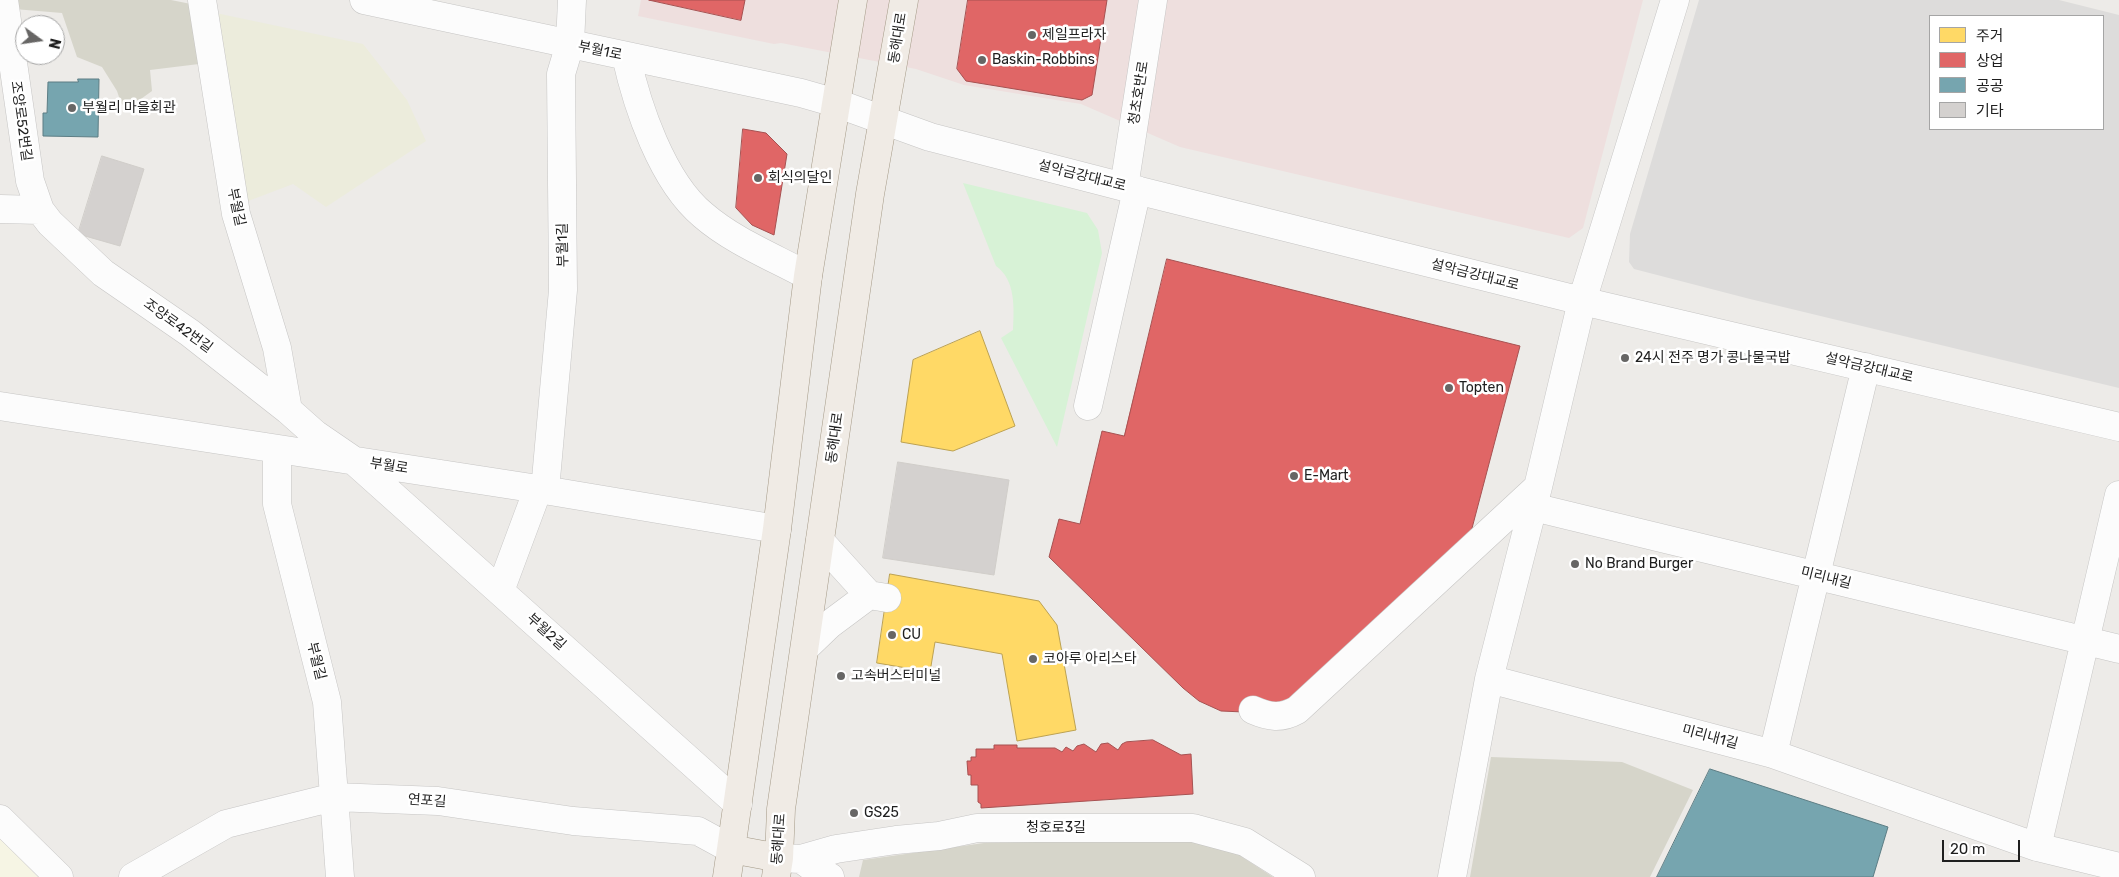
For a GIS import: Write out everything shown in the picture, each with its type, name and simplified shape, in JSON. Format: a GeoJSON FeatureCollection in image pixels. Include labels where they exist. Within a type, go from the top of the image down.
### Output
{"type":"FeatureCollection","features":[{"type":"Feature","properties":{"kind":"main road"},"geometry":{"type":"LineString","coordinates":[[727,877],[777,529],[808,276],[853,0]]}},
{"type":"Feature","properties":{"kind":"main road","name":"동해대로"},"geometry":{"type":"LineString","coordinates":[[786,865],[781,809],[870,194],[904,0]]}},
{"type":"Feature","properties":{"kind":"main road"},"geometry":{"type":"LineString","coordinates":[[731,849],[786,865]]}},
{"type":"Feature","properties":{"kind":"street","name":"조양로52번길"},"geometry":{"type":"LineString","coordinates":[[4,0],[30,182],[40,210]]}},
{"type":"Feature","properties":{"kind":"street","name":"부월길"},"geometry":{"type":"LineString","coordinates":[[202,0],[236,214],[277,348],[288,410]]}},
{"type":"Feature","properties":{"kind":"street","name":"부월1로"},"geometry":{"type":"LineString","coordinates":[[364,0],[802,93],[836,103]]}},
{"type":"Feature","properties":{"kind":"street","name":"부월1길"},"geometry":{"type":"LineString","coordinates":[[500,591],[542,489],[563,290],[561,74],[570,44],[572,0]]}},
{"type":"Feature","properties":{"kind":"street","name":"청초호반로"},"geometry":{"type":"LineString","coordinates":[[1088,406],[1130,188],[1153,0]]}},
{"type":"Feature","properties":{"kind":"street"},"geometry":{"type":"LineString","coordinates":[[1452,877],[1489,679],[1536,497],[1582,301],[1675,0]]}},
{"type":"Feature","properties":{"kind":"street"},"geometry":{"type":"LineString","coordinates":[[626,56],[634,91],[650,133],[676,183],[688,199],[702,215],[732,235],[808,276]]}},
{"type":"Feature","properties":{"kind":"street","name":"설악금강대교로"},"geometry":{"type":"LineString","coordinates":[[836,103],[930,137],[1130,188],[1582,301],[2119,427]]}},
{"type":"Feature","properties":{"kind":"street"},"geometry":{"type":"LineString","coordinates":[[0,209],[40,210]]}},
{"type":"Feature","properties":{"kind":"street","name":"조양로42번길"},"geometry":{"type":"LineString","coordinates":[[40,210],[50,223],[104,273],[190,333],[288,410],[315,434],[354,460]]}},
{"type":"Feature","properties":{"kind":"street"},"geometry":{"type":"LineString","coordinates":[[1773,754],[1866,367]]}},
{"type":"Feature","properties":{"kind":"street","name":"부월로"},"geometry":{"type":"LineString","coordinates":[[0,406],[542,489],[777,529]]}},
{"type":"Feature","properties":{"kind":"street","name":"부월길"},"geometry":{"type":"LineString","coordinates":[[277,449],[277,504],[327,702],[340,877]]}},
{"type":"Feature","properties":{"kind":"street"},"geometry":{"type":"LineString","coordinates":[[1473,524],[1544,459]]}},
{"type":"Feature","properties":{"kind":"street","name":"부월2길"},"geometry":{"type":"LineString","coordinates":[[354,460],[738,804]]}},
{"type":"Feature","properties":{"kind":"street"},"geometry":{"type":"LineString","coordinates":[[2037,847],[2119,495]]}},
{"type":"Feature","properties":{"kind":"street"},"geometry":{"type":"LineString","coordinates":[[1253,710],[1279,717],[1297,710],[1536,497]]}},
{"type":"Feature","properties":{"kind":"street","name":"미리내길"},"geometry":{"type":"LineString","coordinates":[[1536,497],[1817,576],[2119,649]]}},
{"type":"Feature","properties":{"kind":"street"},"geometry":{"type":"LineString","coordinates":[[805,648],[830,624],[878,597],[820,541]]}},
{"type":"Feature","properties":{"kind":"street","name":"미리내1길"},"geometry":{"type":"LineString","coordinates":[[1489,679],[1773,754],[2037,847],[2119,866]]}},
{"type":"Feature","properties":{"kind":"street","name":"연포길"},"geometry":{"type":"LineString","coordinates":[[133,877],[226,824],[334,797],[438,801],[573,821],[698,831],[731,849]]}},
{"type":"Feature","properties":{"kind":"street"},"geometry":{"type":"LineString","coordinates":[[0,819],[59,877]]}},
{"type":"Feature","properties":{"kind":"street","name":"청호로3길"},"geometry":{"type":"LineString","coordinates":[[786,865],[836,849],[939,836],[977,828],[1193,828],[1245,842],[1302,877]]}},
{"type":"Feature","properties":{"kind":"street"},"geometry":{"type":"LineString","coordinates":[[786,865],[816,870],[830,877]]}},
{"type":"Feature","properties":{"kind":"shaded area"},"geometry":{"type":"Polygon","coordinates":[[[14,0],[171,0],[191,4],[199,64],[150,70],[152,91],[127,109],[121,103],[117,91],[102,67],[77,57],[65,22],[65,15],[62,13],[14,9],[14,0]]]}},
{"type":"Feature","properties":{"kind":"shaded area"},"geometry":{"type":"Polygon","coordinates":[[[641,0],[1643,0],[1583,228],[1569,238],[1180,147],[1081,104],[964,85],[916,69],[781,43],[774,44],[638,16],[641,0]]]}},
{"type":"Feature","properties":{"kind":"shaded area"},"geometry":{"type":"Polygon","coordinates":[[[1699,0],[2059,0],[2119,15],[2119,388],[1750,299],[1634,269],[1629,262],[1630,234],[1699,0]]]}},
{"type":"Feature","properties":{"kind":"shaded area"},"geometry":{"type":"Polygon","coordinates":[[[211,12],[363,44],[407,100],[426,141],[326,207],[293,184],[243,203],[211,12]]]}},
{"type":"Feature","properties":{"kind":"shaded area"},"geometry":{"type":"Polygon","coordinates":[[[1491,757],[1622,762],[1693,790],[1650,877],[1470,877],[1491,757]]]}},
{"type":"Feature","properties":{"kind":"shaded area"},"geometry":{"type":"Polygon","coordinates":[[[0,838],[38,877],[0,877],[0,838]]]}},
{"type":"Feature","properties":{"kind":"shaded area"},"geometry":{"type":"Polygon","coordinates":[[[1193,839],[1239,855],[1273,877],[859,877],[863,860],[984,843],[1193,839]]]}},
{"type":"Feature","properties":{"kind":"green space"},"geometry":{"type":"Polygon","coordinates":[[[963,183],[1087,213],[1098,230],[1102,253],[1057,447],[1001,338],[1013,330],[1012,295],[1007,279],[996,266],[963,183]]]}},
{"type":"Feature","properties":{"kind":"building: 주거"},"geometry":{"type":"Polygon","coordinates":[[[980,331],[1015,426],[953,451],[901,442],[913,360],[980,331]]]}},
{"type":"Feature","properties":{"kind":"building: 주거","name":"코아루 아리스타"},"geometry":{"type":"Polygon","coordinates":[[[890,574],[1039,601],[1057,625],[1076,730],[1017,741],[1002,654],[935,642],[930,672],[877,663],[890,574]]]}},
{"type":"Feature","properties":{"kind":"building: 상업"},"geometry":{"type":"Polygon","coordinates":[[[649,0],[745,0],[741,20],[649,0]]]}},
{"type":"Feature","properties":{"kind":"building: 상업","name":"제일프라자"},"geometry":{"type":"Polygon","coordinates":[[[968,0],[1107,0],[1092,95],[1082,100],[966,81],[957,69],[968,0]]]}},
{"type":"Feature","properties":{"kind":"building: 상업"},"geometry":{"type":"Polygon","coordinates":[[[743,129],[766,133],[787,154],[774,235],[752,225],[736,208],[743,129]]]}},
{"type":"Feature","properties":{"kind":"building: 상업"},"geometry":{"type":"Polygon","coordinates":[[[1167,259],[1520,346],[1471,532],[1293,698],[1270,708],[1244,712],[1221,711],[1199,701],[1183,688],[1049,557],[1059,519],[1080,524],[1102,431],[1124,436],[1167,259]]]}},
{"type":"Feature","properties":{"kind":"building: 상업"},"geometry":{"type":"Polygon","coordinates":[[[1153,740],[1181,755],[1191,754],[1193,794],[981,808],[981,804],[978,802],[978,785],[971,785],[971,775],[968,775],[967,761],[971,761],[971,757],[976,757],[976,749],[994,749],[994,745],[1017,745],[1017,748],[1055,748],[1062,752],[1066,747],[1073,751],[1077,746],[1084,744],[1096,752],[1101,744],[1108,743],[1118,750],[1126,742],[1153,740]]]}},
{"type":"Feature","properties":{"kind":"building: 공공"},"geometry":{"type":"Polygon","coordinates":[[[78,79],[99,79],[98,137],[43,136],[43,113],[47,113],[48,82],[78,82],[78,79]]]}},
{"type":"Feature","properties":{"kind":"building: 공공"},"geometry":{"type":"Polygon","coordinates":[[[1710,769],[1888,827],[1873,877],[1657,877],[1710,769]]]}},
{"type":"Feature","properties":{"kind":"building: 기타"},"geometry":{"type":"Polygon","coordinates":[[[102,156],[144,169],[120,246],[78,234],[102,156]]]}},
{"type":"Feature","properties":{"kind":"building: 기타"},"geometry":{"type":"Polygon","coordinates":[[[898,462],[1009,480],[994,575],[883,558],[898,462]]]}},
{"type":"Feature","properties":{"kind":"place","name":"제일프라자"},"geometry":{"type":"Point","coordinates":[1032,35]}},
{"type":"Feature","properties":{"kind":"place","name":"Baskin-Robbins"},"geometry":{"type":"Point","coordinates":[982,60]}},
{"type":"Feature","properties":{"kind":"place","name":"부월리 마을회관"},"geometry":{"type":"Point","coordinates":[72,108]}},
{"type":"Feature","properties":{"kind":"place","name":"회식의달인"},"geometry":{"type":"Point","coordinates":[758,178]}},
{"type":"Feature","properties":{"kind":"place","name":"24시 전주 명가 콩나물국밥"},"geometry":{"type":"Point","coordinates":[1625,358]}},
{"type":"Feature","properties":{"kind":"place","name":"Topten"},"geometry":{"type":"Point","coordinates":[1449,388]}},
{"type":"Feature","properties":{"kind":"place","name":"E-Mart"},"geometry":{"type":"Point","coordinates":[1294,476]}},
{"type":"Feature","properties":{"kind":"place","name":"No Brand Burger"},"geometry":{"type":"Point","coordinates":[1575,564]}},
{"type":"Feature","properties":{"kind":"place","name":"CU"},"geometry":{"type":"Point","coordinates":[892,635]}},
{"type":"Feature","properties":{"kind":"place","name":"코아루 아리스타"},"geometry":{"type":"Point","coordinates":[1033,659]}},
{"type":"Feature","properties":{"kind":"place","name":"고속버스터미널"},"geometry":{"type":"Point","coordinates":[841,676]}},
{"type":"Feature","properties":{"kind":"place","name":"GS25"},"geometry":{"type":"Point","coordinates":[854,813]}}]}
